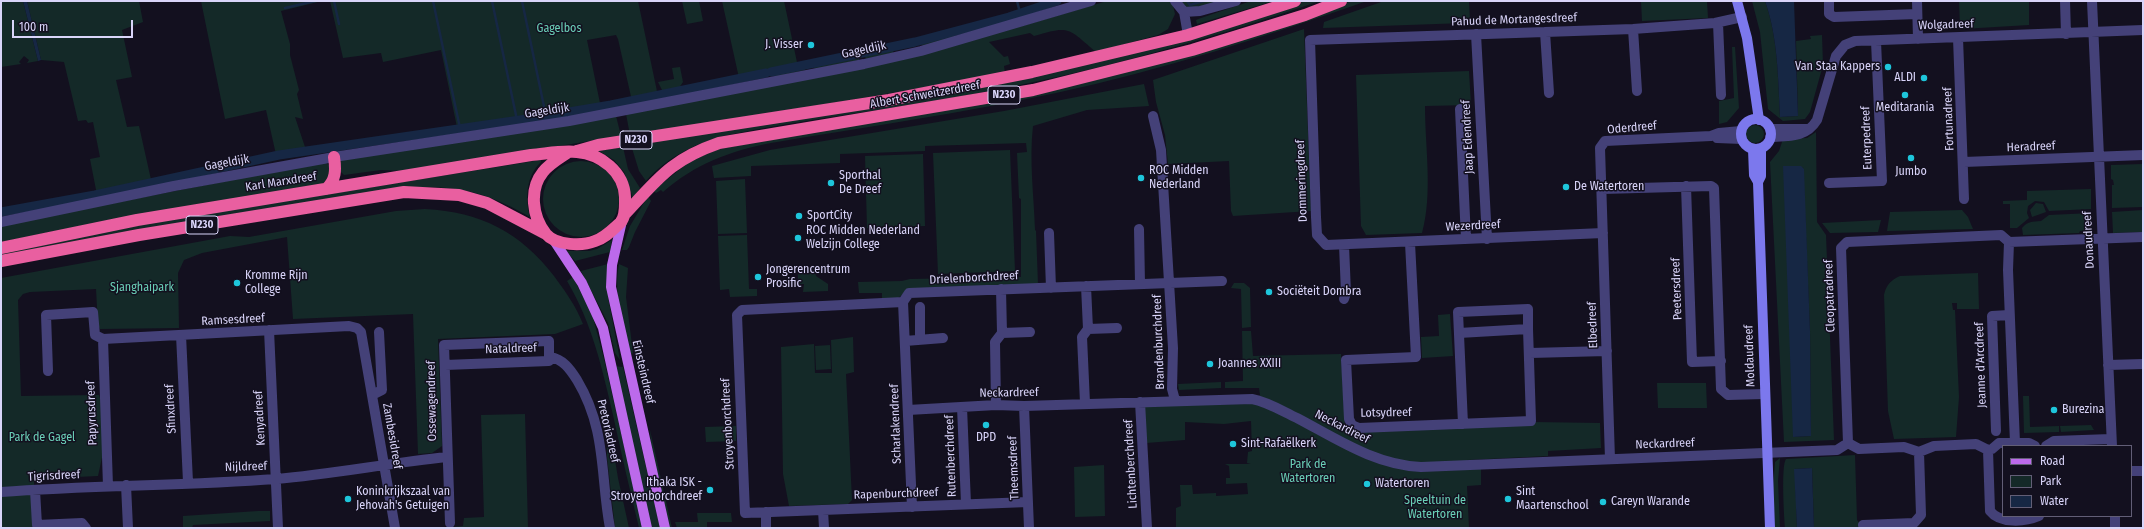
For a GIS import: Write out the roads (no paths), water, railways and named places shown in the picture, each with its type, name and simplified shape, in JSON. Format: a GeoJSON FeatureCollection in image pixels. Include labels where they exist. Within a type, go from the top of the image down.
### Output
{"type":"FeatureCollection","features":[{"type":"Feature","properties":{"kind":"highway","name":"Albert Schweitzerdreef"},"geometry":{"type":"LineString","coordinates":[[571,152],[598,145],[896,98],[1039,71],[1188,35],[1295,1]]}},
{"type":"Feature","properties":{"kind":"highway","name":"Albert Schweitzerdreef"},"geometry":{"type":"LineString","coordinates":[[623,218],[665,171],[688,156],[720,143],[1033,90],[1192,50],[1305,15],[1341,1]]}},
{"type":"Feature","properties":{"kind":"highway","name":"N230"},"geometry":{"type":"LineString","coordinates":[[1,261],[139,235],[404,192],[445,193],[466,197],[505,211],[550,237],[576,244],[590,243],[607,235],[623,218],[624,189],[614,170],[596,157],[571,152],[543,172],[536,188],[535,212],[550,237]]}},
{"type":"Feature","properties":{"kind":"highway","name":"Karl Marxdreef"},"geometry":{"type":"LineString","coordinates":[[1,248],[137,220],[531,155],[571,152]]}},
{"type":"Feature","properties":{"kind":"highway"},"geometry":{"type":"LineString","coordinates":[[326,190],[331,184],[336,170],[334,157]]}},
{"type":"Feature","properties":{"kind":"highway"},"geometry":{"type":"LineString","coordinates":[[336,170],[346,179],[359,184]]}},
{"type":"Feature","properties":{"kind":"main road","name":"Einsteindreef"},"geometry":{"type":"LineString","coordinates":[[623,218],[612,265],[611,287],[665,528]]}},
{"type":"Feature","properties":{"kind":"main road"},"geometry":{"type":"LineString","coordinates":[[550,237],[582,283],[603,328],[647,528]]}},
{"type":"Feature","properties":{"kind":"street","name":"Gageldijk"},"geometry":{"type":"LineString","coordinates":[[1,222],[174,186],[334,157],[569,121],[864,64],[921,51],[1091,1]]}},
{"type":"Feature","properties":{"kind":"street"},"geometry":{"type":"LineString","coordinates":[[1175,1],[1184,12],[1188,35]]}},
{"type":"Feature","properties":{"kind":"street"},"geometry":{"type":"LineString","coordinates":[[1184,12],[1200,11],[1236,1]]}},
{"type":"Feature","properties":{"kind":"street"},"geometry":{"type":"LineString","coordinates":[[1737,1],[1747,38],[1753,86],[1755,120]]}},
{"type":"Feature","properties":{"kind":"street"},"geometry":{"type":"LineString","coordinates":[[1829,1],[1829,14],[1834,18],[1917,14]]}},
{"type":"Feature","properties":{"kind":"street"},"geometry":{"type":"LineString","coordinates":[[1917,1],[1918,39]]}},
{"type":"Feature","properties":{"kind":"street"},"geometry":{"type":"LineString","coordinates":[[2065,1],[2066,34]]}},
{"type":"Feature","properties":{"kind":"street","name":"Donaudreef"},"geometry":{"type":"LineString","coordinates":[[2092,1],[2112,443]]}},
{"type":"Feature","properties":{"kind":"street","name":"Pahud de Mortangesdreef"},"geometry":{"type":"LineString","coordinates":[[1310,40],[1633,28],[1718,23],[1742,17]]}},
{"type":"Feature","properties":{"kind":"street"},"geometry":{"type":"LineString","coordinates":[[1718,23],[1721,95]]}},
{"type":"Feature","properties":{"kind":"street"},"geometry":{"type":"LineString","coordinates":[[1633,28],[1637,91]]}},
{"type":"Feature","properties":{"kind":"street","name":"Wolgadreef"},"geometry":{"type":"LineString","coordinates":[[1770,133],[1808,129],[1817,120],[1836,56],[1840,49],[1845,45],[1855,41],[2143,30]]}},
{"type":"Feature","properties":{"kind":"street"},"geometry":{"type":"LineString","coordinates":[[1545,32],[1549,93]]}},
{"type":"Feature","properties":{"kind":"street","name":"Jaap Edendreef"},"geometry":{"type":"LineString","coordinates":[[1476,34],[1487,239]]}},
{"type":"Feature","properties":{"kind":"street","name":"Fortunadreef"},"geometry":{"type":"LineString","coordinates":[[1958,38],[1964,162],[1964,199]]}},
{"type":"Feature","properties":{"kind":"street","name":"Dommeringdreef"},"geometry":{"type":"LineString","coordinates":[[1310,40],[1317,235],[1326,245],[1344,245]]}},
{"type":"Feature","properties":{"kind":"street","name":"Euterpedreef"},"geometry":{"type":"LineString","coordinates":[[1829,183],[1882,181],[1876,41]]}},
{"type":"Feature","properties":{"kind":"street","name":"Jaap Edendreef"},"geometry":{"type":"LineString","coordinates":[[1460,109],[1466,239]]}},
{"type":"Feature","properties":{"kind":"street","name":"Brandenburchdreef"},"geometry":{"type":"LineString","coordinates":[[1153,116],[1161,150],[1173,348],[1172,389],[1175,400]]}},
{"type":"Feature","properties":{"kind":"street"},"geometry":{"type":"LineString","coordinates":[[1755,120],[1766,124],[1770,133],[1768,143],[1757,149],[1747,147],[1741,135],[1744,126],[1755,120]]}},
{"type":"Feature","properties":{"kind":"street","name":"Oderdreef"},"geometry":{"type":"LineString","coordinates":[[1602,189],[1600,148],[1605,141],[1711,136],[1719,133],[1741,135]]}},
{"type":"Feature","properties":{"kind":"street","name":"Moldaudreef"},"geometry":{"type":"LineString","coordinates":[[1757,149],[1754,175],[1758,182],[1764,394],[1770,528]]}},
{"type":"Feature","properties":{"kind":"street","name":"Heradreef"},"geometry":{"type":"LineString","coordinates":[[1964,162],[2143,155]]}},
{"type":"Feature","properties":{"kind":"street"},"geometry":{"type":"LineString","coordinates":[[1602,189],[1686,186],[1711,186],[1714,188],[1722,389],[1728,395],[1764,394]]}},
{"type":"Feature","properties":{"kind":"street","name":"Peetersdreef"},"geometry":{"type":"LineString","coordinates":[[1686,186],[1692,362],[1721,361]]}},
{"type":"Feature","properties":{"kind":"street","name":"Elbedreef"},"geometry":{"type":"LineString","coordinates":[[1602,189],[1602,233],[1610,459]]}},
{"type":"Feature","properties":{"kind":"street"},"geometry":{"type":"LineString","coordinates":[[1139,229],[1140,284]]}},
{"type":"Feature","properties":{"kind":"street"},"geometry":{"type":"LineString","coordinates":[[1049,233],[1051,288]]}},
{"type":"Feature","properties":{"kind":"street","name":"Wezerdreef"},"geometry":{"type":"LineString","coordinates":[[1344,245],[1602,233]]}},
{"type":"Feature","properties":{"kind":"street","name":"Cleopatradreef"},"geometry":{"type":"LineString","coordinates":[[1848,443],[1841,248],[1847,242],[2001,235],[2009,242]]}},
{"type":"Feature","properties":{"kind":"street"},"geometry":{"type":"LineString","coordinates":[[2015,443],[2007,250],[2009,242],[2143,237]]}},
{"type":"Feature","properties":{"kind":"street","name":"Lotsydreef"},"geometry":{"type":"LineString","coordinates":[[1410,243],[1416,357],[1346,360],[1350,422],[1352,425],[1359,428],[1531,421],[1528,309],[1458,312],[1459,333]]}},
{"type":"Feature","properties":{"kind":"street"},"geometry":{"type":"LineString","coordinates":[[1344,245],[1346,293],[1344,299]]}},
{"type":"Feature","properties":{"kind":"street","name":"Brandenburchdreef"},"geometry":{"type":"LineString","coordinates":[[1169,282],[1222,281]]}},
{"type":"Feature","properties":{"kind":"street","name":"Drielenborchdreef"},"geometry":{"type":"LineString","coordinates":[[903,302],[909,294],[1169,282]]}},
{"type":"Feature","properties":{"kind":"street"},"geometry":{"type":"LineString","coordinates":[[1085,403],[1082,337],[1088,329],[1086,286]]}},
{"type":"Feature","properties":{"kind":"street"},"geometry":{"type":"LineString","coordinates":[[996,405],[995,342],[1002,333],[1001,289]]}},
{"type":"Feature","properties":{"kind":"street","name":"Stroyenborchdreef"},"geometry":{"type":"LineString","coordinates":[[766,512],[745,513],[737,315],[742,310],[903,302]]}},
{"type":"Feature","properties":{"kind":"street","name":"Scharlakendreef"},"geometry":{"type":"LineString","coordinates":[[903,302],[912,507]]}},
{"type":"Feature","properties":{"kind":"street"},"geometry":{"type":"LineString","coordinates":[[920,307],[920,340]]}},
{"type":"Feature","properties":{"kind":"street","name":"Papyrusdreef"},"geometry":{"type":"LineString","coordinates":[[48,371],[46,315],[93,312],[95,334],[106,338],[108,486]]}},
{"type":"Feature","properties":{"kind":"street","name":"Jeanne d'Arcdreef"},"geometry":{"type":"LineString","coordinates":[[1996,431],[1992,316],[2009,315]]}},
{"type":"Feature","properties":{"kind":"street","name":"Ramsesdreef"},"geometry":{"type":"LineString","coordinates":[[106,338],[181,336],[349,326],[357,328]]}},
{"type":"Feature","properties":{"kind":"street","name":"Zambesidreef"},"geometry":{"type":"LineString","coordinates":[[357,328],[361,332],[395,528]]}},
{"type":"Feature","properties":{"kind":"street"},"geometry":{"type":"LineString","coordinates":[[1088,329],[1116,328]]}},
{"type":"Feature","properties":{"kind":"street"},"geometry":{"type":"LineString","coordinates":[[1462,424],[1459,333],[1528,329]]}},
{"type":"Feature","properties":{"kind":"street","name":"Kenyadreef"},"geometry":{"type":"LineString","coordinates":[[269,330],[278,528]]}},
{"type":"Feature","properties":{"kind":"street","name":"Zambesidreef"},"geometry":{"type":"LineString","coordinates":[[372,395],[382,390],[379,332]]}},
{"type":"Feature","properties":{"kind":"street"},"geometry":{"type":"LineString","coordinates":[[1002,333],[1030,332]]}},
{"type":"Feature","properties":{"kind":"street","name":"Sfinxdreef"},"geometry":{"type":"LineString","coordinates":[[181,336],[188,482]]}},
{"type":"Feature","properties":{"kind":"street"},"geometry":{"type":"LineString","coordinates":[[905,341],[943,338]]}},
{"type":"Feature","properties":{"kind":"street","name":"Nataldreef"},"geometry":{"type":"LineString","coordinates":[[444,345],[549,341],[550,357],[549,361],[445,365]]}},
{"type":"Feature","properties":{"kind":"street","name":"Ossewagendreef"},"geometry":{"type":"LineString","coordinates":[[444,345],[446,457],[450,523]]}},
{"type":"Feature","properties":{"kind":"street"},"geometry":{"type":"LineString","coordinates":[[1530,353],[1607,351]]}},
{"type":"Feature","properties":{"kind":"street","name":"Pretoriadreef"},"geometry":{"type":"LineString","coordinates":[[550,357],[560,360],[570,370],[586,396],[595,420],[604,462],[610,528]]}},
{"type":"Feature","properties":{"kind":"street"},"geometry":{"type":"LineString","coordinates":[[2108,365],[2143,364]]}},
{"type":"Feature","properties":{"kind":"street","name":"Neckardreef"},"geometry":{"type":"LineString","coordinates":[[908,410],[996,405],[1024,406],[1241,398],[1258,400],[1370,456],[1393,464],[1407,466],[1488,465],[1837,450],[1848,443]]}},
{"type":"Feature","properties":{"kind":"street","name":"Lichtenberchdreef"},"geometry":{"type":"LineString","coordinates":[[1140,402],[1144,527]]}},
{"type":"Feature","properties":{"kind":"street","name":"Theemsdreef"},"geometry":{"type":"LineString","coordinates":[[1024,406],[1029,528]]}},
{"type":"Feature","properties":{"kind":"street","name":"Rutenberchdreef"},"geometry":{"type":"LineString","coordinates":[[962,407],[966,504]]}},
{"type":"Feature","properties":{"kind":"street"},"geometry":{"type":"LineString","coordinates":[[2048,445],[2054,441],[2112,443]]}},
{"type":"Feature","properties":{"kind":"street"},"geometry":{"type":"LineString","coordinates":[[1848,443],[1859,449],[1904,447],[1919,452],[1934,446],[1976,444],[1988,450],[2000,444],[2029,443],[2033,445]]}},
{"type":"Feature","properties":{"kind":"street"},"geometry":{"type":"LineString","coordinates":[[1988,450],[1990,511],[1995,517],[2002,520],[2036,517]]}},
{"type":"Feature","properties":{"kind":"street"},"geometry":{"type":"LineString","coordinates":[[1864,528],[1864,525],[1914,523],[1921,515],[1919,452]]}},
{"type":"Feature","properties":{"kind":"street","name":"Ossewagendreef"},"geometry":{"type":"LineString","coordinates":[[384,466],[403,462],[446,457]]}},
{"type":"Feature","properties":{"kind":"street","name":"Nijldreef"},"geometry":{"type":"LineString","coordinates":[[108,486],[276,479],[384,466]]}},
{"type":"Feature","properties":{"kind":"street"},"geometry":{"type":"LineString","coordinates":[[2132,471],[2143,471]]}},
{"type":"Feature","properties":{"kind":"street"},"geometry":{"type":"LineString","coordinates":[[126,485],[128,528]]}},
{"type":"Feature","properties":{"kind":"street","name":"Tigrisdreef"},"geometry":{"type":"LineString","coordinates":[[1,492],[108,486]]}},
{"type":"Feature","properties":{"kind":"street"},"geometry":{"type":"LineString","coordinates":[[35,490],[37,525],[82,523],[86,528]]}},
{"type":"Feature","properties":{"kind":"street","name":"Rapenburchdreef"},"geometry":{"type":"LineString","coordinates":[[766,512],[1028,502]]}},
{"type":"Feature","properties":{"kind":"street"},"geometry":{"type":"LineString","coordinates":[[823,510],[824,528]]}},
{"type":"Feature","properties":{"kind":"street"},"geometry":{"type":"LineString","coordinates":[[766,512],[766,528]]}},
{"type":"Feature","properties":{"kind":"street"},"geometry":{"type":"LineString","coordinates":[[2115,517],[2115,528]]}},
{"type":"Feature","properties":{"kind":"water"},"geometry":{"type":"Polygon","coordinates":[[[23,1],[27,1],[41,60],[38,61],[23,1]]]}},
{"type":"Feature","properties":{"kind":"water"},"geometry":{"type":"Polygon","coordinates":[[[1765,1],[1794,1],[1798,116],[1780,117],[1775,44],[1773,29],[1765,1]]]}},
{"type":"Feature","properties":{"kind":"water"},"geometry":{"type":"Polygon","coordinates":[[[1783,166],[1801,166],[1804,169],[1810,331],[1811,436],[1793,437],[1783,166]]]}},
{"type":"Feature","properties":{"kind":"water"},"geometry":{"type":"Polygon","coordinates":[[[1812,468],[1814,528],[1797,528],[1794,469],[1812,468]]]}},
{"type":"Feature","properties":{"kind":"waterway"},"geometry":{"type":"LineString","coordinates":[[285,8],[315,1]]}},
{"type":"Feature","properties":{"kind":"waterway"},"geometry":{"type":"LineString","coordinates":[[334,1],[339,24]]}},
{"type":"Feature","properties":{"kind":"waterway"},"geometry":{"type":"LineString","coordinates":[[433,1],[460,128]]}},
{"type":"Feature","properties":{"kind":"waterway"},"geometry":{"type":"LineString","coordinates":[[492,1],[517,120]]}},
{"type":"Feature","properties":{"kind":"waterway"},"geometry":{"type":"LineString","coordinates":[[522,1],[546,116]]}},
{"type":"Feature","properties":{"kind":"waterway"},"geometry":{"type":"LineString","coordinates":[[1017,1],[1020,13]]}},
{"type":"Feature","properties":{"kind":"waterway"},"geometry":{"type":"LineString","coordinates":[[771,72],[915,42],[1009,17],[1057,1]]}},
{"type":"Feature","properties":{"kind":"waterway"},"geometry":{"type":"LineString","coordinates":[[1187,1],[1190,5],[1203,1]]}},
{"type":"Feature","properties":{"kind":"waterway"},"geometry":{"type":"LineString","coordinates":[[1,212],[95,195],[279,155],[527,119],[611,105],[766,73]]}},
{"type":"Feature","properties":{"kind":"place","name":"J. Visser"},"geometry":{"type":"Point","coordinates":[811,45]}},
{"type":"Feature","properties":{"kind":"place","name":"Van Staa Kappers"},"geometry":{"type":"Point","coordinates":[1888,67]}},
{"type":"Feature","properties":{"kind":"place","name":"ALDI"},"geometry":{"type":"Point","coordinates":[1924,78]}},
{"type":"Feature","properties":{"kind":"place","name":"Meditarania"},"geometry":{"type":"Point","coordinates":[1905,95]}},
{"type":"Feature","properties":{"kind":"place","name":"Jumbo"},"geometry":{"type":"Point","coordinates":[1911,158]}},
{"type":"Feature","properties":{"kind":"place","name":"ROC Midden Nederland"},"geometry":{"type":"Point","coordinates":[1141,178]}},
{"type":"Feature","properties":{"kind":"place","name":"Sporthal De Dreef"},"geometry":{"type":"Point","coordinates":[831,183]}},
{"type":"Feature","properties":{"kind":"place","name":"De Watertoren"},"geometry":{"type":"Point","coordinates":[1566,187]}},
{"type":"Feature","properties":{"kind":"place","name":"SportCity"},"geometry":{"type":"Point","coordinates":[799,216]}},
{"type":"Feature","properties":{"kind":"place","name":"ROC Midden Nederland Welzijn College"},"geometry":{"type":"Point","coordinates":[798,238]}},
{"type":"Feature","properties":{"kind":"place","name":"Jongerencentrum Prosific"},"geometry":{"type":"Point","coordinates":[758,277]}},
{"type":"Feature","properties":{"kind":"place","name":"Kromme Rijn College"},"geometry":{"type":"Point","coordinates":[237,283]}},
{"type":"Feature","properties":{"kind":"place","name":"Sociëteit Dombra"},"geometry":{"type":"Point","coordinates":[1269,292]}},
{"type":"Feature","properties":{"kind":"place","name":"Joannes XXIII"},"geometry":{"type":"Point","coordinates":[1210,364]}},
{"type":"Feature","properties":{"kind":"place","name":"Burezina"},"geometry":{"type":"Point","coordinates":[2054,410]}},
{"type":"Feature","properties":{"kind":"place","name":"DPD"},"geometry":{"type":"Point","coordinates":[986,425]}},
{"type":"Feature","properties":{"kind":"place","name":"Sint-Rafaëlkerk"},"geometry":{"type":"Point","coordinates":[1233,444]}},
{"type":"Feature","properties":{"kind":"place","name":"Watertoren"},"geometry":{"type":"Point","coordinates":[1367,484]}},
{"type":"Feature","properties":{"kind":"place","name":"Ithaka ISK - Stroyenborchdreef"},"geometry":{"type":"Point","coordinates":[710,490]}},
{"type":"Feature","properties":{"kind":"place","name":"Koninkrijkszaal van Jehovah's Getuigen"},"geometry":{"type":"Point","coordinates":[348,499]}},
{"type":"Feature","properties":{"kind":"place","name":"Sint Maartenschool"},"geometry":{"type":"Point","coordinates":[1508,499]}},
{"type":"Feature","properties":{"kind":"place","name":"Careyn Warande"},"geometry":{"type":"Point","coordinates":[1603,502]}},
{"type":"Feature","properties":{"kind":"park label","name":"Gagelbos"},"geometry":{"type":"Point","coordinates":[559,29]}},
{"type":"Feature","properties":{"kind":"park label","name":"Sjanghaipark"},"geometry":{"type":"Point","coordinates":[142,288]}},
{"type":"Feature","properties":{"kind":"park label","name":"Park de Gagel"},"geometry":{"type":"Point","coordinates":[42,438]}},
{"type":"Feature","properties":{"kind":"park label","name":"Park de Watertoren"},"geometry":{"type":"Point","coordinates":[1308,472]}},
{"type":"Feature","properties":{"kind":"park label","name":"Speeltuin de Watertoren"},"geometry":{"type":"Point","coordinates":[1435,508]}}]}
